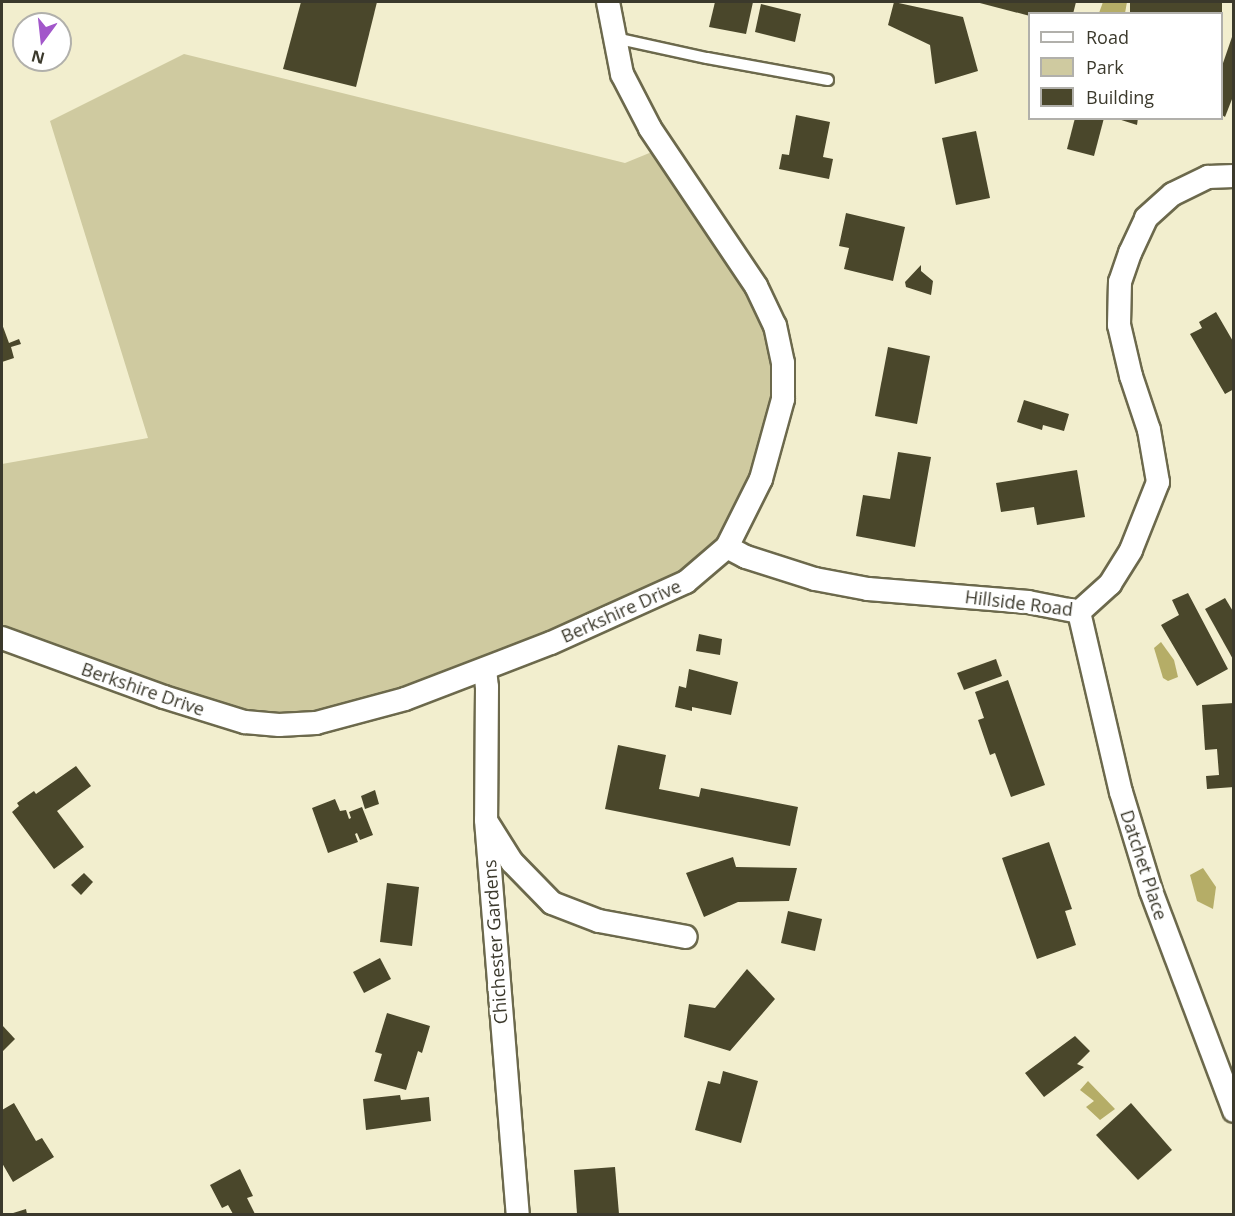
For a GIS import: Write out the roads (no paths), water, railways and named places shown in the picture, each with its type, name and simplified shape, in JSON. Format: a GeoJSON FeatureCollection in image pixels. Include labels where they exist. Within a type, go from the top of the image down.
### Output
{"type":"FeatureCollection","features":[{"type":"Feature","properties":{"kind":"street","name":"Berkshire Drive"},"geometry":{"type":"LineString","coordinates":[[2,638],[164,697],[245,722],[279,725],[316,723],[382,705],[485,669],[686,582],[726,546],[761,479],[783,399],[783,363],[776,326],[756,286],[650,128],[622,75],[608,2]]}},
{"type":"Feature","properties":{"kind":"street","name":"Hillside Road"},"geometry":{"type":"LineString","coordinates":[[726,546],[746,557],[815,579],[868,590],[1028,602],[1079,612],[1110,584],[1135,540],[1158,482],[1149,430],[1131,376],[1119,326],[1120,282],[1130,253],[1146,218],[1173,194],[1208,177],[1233,176]]}},
{"type":"Feature","properties":{"kind":"street","name":"Datchet Place"},"geometry":{"type":"LineString","coordinates":[[1079,612],[1106,731],[1151,891],[1233,1111]]}},
{"type":"Feature","properties":{"kind":"street","name":"Chichester Gardens"},"geometry":{"type":"LineString","coordinates":[[485,669],[487,687],[486,820],[518,1215]]}},
{"type":"Feature","properties":{"kind":"street"},"geometry":{"type":"LineString","coordinates":[[486,820],[512,862],[552,903],[599,921],[686,937]]}},
{"type":"Feature","properties":{"kind":"lane"},"geometry":{"type":"LineString","coordinates":[[615,38],[707,58],[828,80]]}}]}
